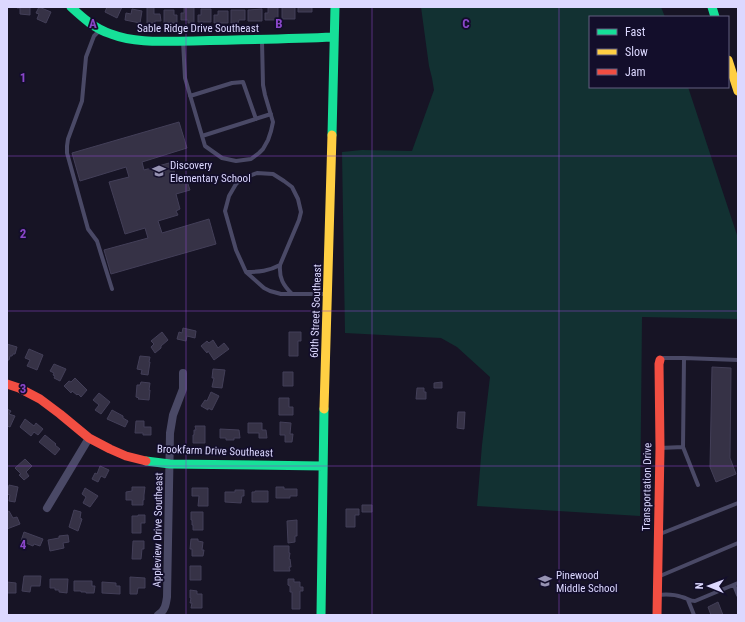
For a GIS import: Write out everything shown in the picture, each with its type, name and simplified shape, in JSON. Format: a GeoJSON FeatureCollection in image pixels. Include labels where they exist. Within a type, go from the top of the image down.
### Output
{"type":"FeatureCollection","features":[{"type":"Feature","properties":{"kind":"main road","name":"Sable Ridge Drive Southeast"},"geometry":{"type":"LineString","coordinates":[[71,7],[83,19],[100,30],[110,35],[129,40],[262,40],[334,37]]}},
{"type":"Feature","properties":{"kind":"main road","name":"60th Street Southeast"},"geometry":{"type":"LineString","coordinates":[[321,615],[323,466],[335,7]]}},
{"type":"Feature","properties":{"kind":"main road"},"geometry":{"type":"LineString","coordinates":[[729,63],[738,91]]}},
{"type":"Feature","properties":{"kind":"main road","name":"Transportation Drive"},"geometry":{"type":"LineString","coordinates":[[657,615],[660,360]]}},
{"type":"Feature","properties":{"kind":"main road","name":"Brookfarm Drive Southeast"},"geometry":{"type":"LineString","coordinates":[[7,384],[19,388],[40,399],[89,438],[126,456],[142,461],[170,464],[323,466]]}},
{"type":"Feature","properties":{"kind":"street","name":"Appleview Drive Southeast"},"geometry":{"type":"LineString","coordinates":[[158,615],[165,608],[167,597],[170,433],[173,415],[183,389],[183,373]]}},
{"type":"Feature","properties":{"kind":"street"},"geometry":{"type":"LineString","coordinates":[[47,508],[89,438]]}},
{"type":"Feature","properties":{"kind":"lane"},"geometry":{"type":"LineString","coordinates":[[100,30],[94,36],[86,56],[82,101],[68,139],[67,153],[88,229],[97,241],[112,289]]}},
{"type":"Feature","properties":{"kind":"lane"},"geometry":{"type":"LineString","coordinates":[[183,41],[184,78],[205,146],[222,158],[236,161],[251,159],[263,149],[271,131],[271,114],[264,94],[263,85],[262,40]]}},
{"type":"Feature","properties":{"kind":"lane"},"geometry":{"type":"LineString","coordinates":[[190,96],[232,83],[243,82],[256,119]]}},
{"type":"Feature","properties":{"kind":"lane"},"geometry":{"type":"LineString","coordinates":[[202,136],[271,114]]}},
{"type":"Feature","properties":{"kind":"lane"},"geometry":{"type":"LineString","coordinates":[[292,294],[285,287],[282,280],[280,265],[299,220],[301,212],[298,199],[292,187],[273,174],[258,173],[241,179],[236,184],[229,196],[225,211],[236,250],[246,272],[270,292],[281,294],[292,294],[328,294]]}},
{"type":"Feature","properties":{"kind":"lane"},"geometry":{"type":"LineString","coordinates":[[246,272],[260,272],[273,269],[280,265]]}},
{"type":"Feature","properties":{"kind":"lane"},"geometry":{"type":"LineString","coordinates":[[660,360],[662,358],[738,360]]}},
{"type":"Feature","properties":{"kind":"lane"},"geometry":{"type":"LineString","coordinates":[[684,358],[683,447],[698,485]]}},
{"type":"Feature","properties":{"kind":"lane"},"geometry":{"type":"LineString","coordinates":[[660,448],[683,447]]}},
{"type":"Feature","properties":{"kind":"lane"},"geometry":{"type":"LineString","coordinates":[[658,535],[738,502]]}},
{"type":"Feature","properties":{"kind":"lane"},"geometry":{"type":"LineString","coordinates":[[658,577],[738,542]]}},
{"type":"Feature","properties":{"kind":"lane"},"geometry":{"type":"LineString","coordinates":[[658,595],[672,594],[695,601],[736,584],[738,595]]}},
{"type":"Feature","properties":{"kind":"lane"},"geometry":{"type":"LineString","coordinates":[[688,600],[694,615]]}},
{"type":"Feature","properties":{"kind":"green space"},"geometry":{"type":"Polygon","coordinates":[[[421,7],[661,7],[665,16],[589,16],[589,88],[688,88],[738,238],[738,319],[642,317],[640,516],[477,506],[490,377],[457,347],[441,338],[345,333],[342,152],[362,150],[412,151],[434,90],[429,66],[421,7]]]}},
{"type":"Feature","properties":{"kind":"building"},"geometry":{"type":"Polygon","coordinates":[[[17,7],[30,7],[30,15],[20,14],[20,8],[17,7]]]}},
{"type":"Feature","properties":{"kind":"building"},"geometry":{"type":"Polygon","coordinates":[[[39,7],[51,12],[46,23],[37,19],[39,14],[36,13],[39,7]]]}},
{"type":"Feature","properties":{"kind":"building"},"geometry":{"type":"Polygon","coordinates":[[[107,7],[122,7],[117,18],[105,12],[107,7]]]}},
{"type":"Feature","properties":{"kind":"building"},"geometry":{"type":"Polygon","coordinates":[[[147,7],[154,7],[154,14],[160,14],[161,21],[147,23],[147,7]]]}},
{"type":"Feature","properties":{"kind":"building"},"geometry":{"type":"Polygon","coordinates":[[[184,7],[194,7],[194,23],[188,23],[188,20],[181,20],[181,13],[184,13],[184,7]]]}},
{"type":"Feature","properties":{"kind":"building"},"geometry":{"type":"Polygon","coordinates":[[[268,7],[278,7],[278,20],[265,20],[265,13],[268,13],[268,7]]]}},
{"type":"Feature","properties":{"kind":"building"},"geometry":{"type":"Polygon","coordinates":[[[282,7],[295,7],[295,19],[282,19],[282,7]]]}},
{"type":"Feature","properties":{"kind":"building"},"geometry":{"type":"Polygon","coordinates":[[[298,7],[312,7],[312,12],[298,12],[298,7]]]}},
{"type":"Feature","properties":{"kind":"building"},"geometry":{"type":"Polygon","coordinates":[[[132,9],[142,11],[140,23],[125,20],[126,13],[131,14],[132,9]]]}},
{"type":"Feature","properties":{"kind":"building"},"geometry":{"type":"Polygon","coordinates":[[[201,9],[211,9],[211,22],[198,22],[198,15],[201,15],[201,9]]]}},
{"type":"Feature","properties":{"kind":"building"},"geometry":{"type":"Polygon","coordinates":[[[262,9],[262,21],[248,21],[248,10],[262,9]]]}},
{"type":"Feature","properties":{"kind":"building"},"geometry":{"type":"Polygon","coordinates":[[[164,10],[174,10],[174,15],[177,15],[177,23],[164,23],[164,10]]]}},
{"type":"Feature","properties":{"kind":"building"},"geometry":{"type":"Polygon","coordinates":[[[231,10],[245,10],[245,20],[239,20],[238,23],[231,23],[231,10]]]}},
{"type":"Feature","properties":{"kind":"building"},"geometry":{"type":"Polygon","coordinates":[[[218,11],[228,11],[228,23],[214,23],[214,15],[218,15],[218,11]]]}},
{"type":"Feature","properties":{"kind":"building","name":"Discovery Elementary School"},"geometry":{"type":"Polygon","coordinates":[[[179,122],[187,148],[142,162],[144,170],[169,163],[171,169],[173,168],[176,177],[179,176],[181,183],[187,181],[190,190],[176,194],[180,209],[176,211],[178,215],[158,221],[162,233],[209,219],[216,244],[111,274],[104,250],[148,238],[145,228],[125,234],[109,182],[129,177],[126,167],[80,181],[72,153],[179,122]]]}},
{"type":"Feature","properties":{"kind":"building"},"geometry":{"type":"Polygon","coordinates":[[[183,328],[196,331],[195,338],[187,336],[186,341],[177,339],[179,332],[182,333],[183,328]]]}},
{"type":"Feature","properties":{"kind":"building"},"geometry":{"type":"Polygon","coordinates":[[[162,332],[168,340],[155,353],[151,347],[154,344],[151,341],[162,332]]]}},
{"type":"Feature","properties":{"kind":"building"},"geometry":{"type":"Polygon","coordinates":[[[289,332],[301,332],[301,341],[298,341],[298,356],[289,356],[289,332]]]}},
{"type":"Feature","properties":{"kind":"building"},"geometry":{"type":"Polygon","coordinates":[[[213,340],[218,348],[224,343],[229,349],[214,360],[208,351],[207,353],[201,346],[207,341],[209,343],[213,340]]]}},
{"type":"Feature","properties":{"kind":"building"},"geometry":{"type":"Polygon","coordinates":[[[7,344],[17,347],[15,354],[10,356],[9,360],[7,360],[7,344]]]}},
{"type":"Feature","properties":{"kind":"building"},"geometry":{"type":"Polygon","coordinates":[[[29,349],[43,355],[37,370],[27,366],[30,360],[25,358],[29,349]]]}},
{"type":"Feature","properties":{"kind":"building"},"geometry":{"type":"Polygon","coordinates":[[[140,356],[150,357],[148,375],[141,374],[142,370],[137,369],[140,356]]]}},
{"type":"Feature","properties":{"kind":"building"},"geometry":{"type":"Polygon","coordinates":[[[54,364],[66,369],[60,381],[54,378],[54,373],[50,371],[54,364]]]}},
{"type":"Feature","properties":{"kind":"building"},"geometry":{"type":"Polygon","coordinates":[[[712,367],[731,368],[730,458],[736,474],[716,482],[710,467],[712,367]]]}},
{"type":"Feature","properties":{"kind":"building"},"geometry":{"type":"Polygon","coordinates":[[[213,369],[225,370],[222,388],[212,387],[214,378],[212,378],[213,369]]]}},
{"type":"Feature","properties":{"kind":"building"},"geometry":{"type":"Polygon","coordinates":[[[283,372],[293,372],[293,386],[283,386],[283,372]]]}},
{"type":"Feature","properties":{"kind":"building"},"geometry":{"type":"Polygon","coordinates":[[[75,378],[87,390],[81,397],[72,391],[71,393],[64,386],[75,378]]]}},
{"type":"Feature","properties":{"kind":"building"},"geometry":{"type":"Polygon","coordinates":[[[141,382],[150,383],[149,400],[138,399],[139,398],[136,397],[137,385],[140,385],[141,382]]]}},
{"type":"Feature","properties":{"kind":"building"},"geometry":{"type":"Polygon","coordinates":[[[442,382],[442,388],[434,388],[434,383],[442,382]]]}},
{"type":"Feature","properties":{"kind":"building"},"geometry":{"type":"Polygon","coordinates":[[[417,388],[424,388],[424,392],[426,392],[426,399],[416,399],[417,388]]]}},
{"type":"Feature","properties":{"kind":"building"},"geometry":{"type":"Polygon","coordinates":[[[211,392],[219,396],[212,410],[208,408],[208,410],[201,406],[205,400],[207,401],[211,392]]]}},
{"type":"Feature","properties":{"kind":"building"},"geometry":{"type":"Polygon","coordinates":[[[99,393],[110,402],[101,414],[95,410],[99,405],[93,400],[99,393]]]}},
{"type":"Feature","properties":{"kind":"building"},"geometry":{"type":"Polygon","coordinates":[[[279,398],[289,398],[289,407],[293,407],[293,415],[279,415],[279,398]]]}},
{"type":"Feature","properties":{"kind":"building"},"geometry":{"type":"Polygon","coordinates":[[[7,409],[11,411],[9,414],[15,416],[10,427],[7,426],[7,409]]]}},
{"type":"Feature","properties":{"kind":"building"},"geometry":{"type":"Polygon","coordinates":[[[112,410],[123,416],[123,418],[128,421],[125,427],[107,419],[112,410]]]}},
{"type":"Feature","properties":{"kind":"building"},"geometry":{"type":"Polygon","coordinates":[[[458,412],[465,412],[464,429],[457,428],[458,412]]]}},
{"type":"Feature","properties":{"kind":"building"},"geometry":{"type":"Polygon","coordinates":[[[25,419],[34,426],[36,423],[43,429],[38,435],[34,432],[31,436],[20,427],[25,419]]]}},
{"type":"Feature","properties":{"kind":"building"},"geometry":{"type":"Polygon","coordinates":[[[136,421],[144,421],[144,427],[151,427],[151,435],[135,433],[136,421]]]}},
{"type":"Feature","properties":{"kind":"building"},"geometry":{"type":"Polygon","coordinates":[[[280,422],[291,423],[290,434],[293,434],[292,442],[285,442],[285,435],[280,435],[280,422]]]}},
{"type":"Feature","properties":{"kind":"building"},"geometry":{"type":"Polygon","coordinates":[[[248,423],[262,423],[262,430],[266,430],[267,438],[259,438],[259,433],[248,433],[248,423]]]}},
{"type":"Feature","properties":{"kind":"building"},"geometry":{"type":"Polygon","coordinates":[[[195,426],[205,426],[205,443],[193,443],[194,430],[196,430],[195,426]]]}},
{"type":"Feature","properties":{"kind":"building"},"geometry":{"type":"Polygon","coordinates":[[[220,429],[239,430],[240,438],[226,440],[226,438],[220,438],[220,429]]]}},
{"type":"Feature","properties":{"kind":"building"},"geometry":{"type":"Polygon","coordinates":[[[45,435],[60,449],[55,455],[39,442],[45,435]]]}},
{"type":"Feature","properties":{"kind":"building"},"geometry":{"type":"Polygon","coordinates":[[[25,459],[32,466],[26,472],[29,476],[24,480],[15,468],[25,459]]]}},
{"type":"Feature","properties":{"kind":"building"},"geometry":{"type":"Polygon","coordinates":[[[100,466],[109,470],[105,478],[101,476],[98,482],[92,479],[95,473],[97,474],[100,466]]]}},
{"type":"Feature","properties":{"kind":"building"},"geometry":{"type":"Polygon","coordinates":[[[9,485],[18,487],[15,502],[9,501],[10,495],[7,494],[9,485]]]}},
{"type":"Feature","properties":{"kind":"building"},"geometry":{"type":"Polygon","coordinates":[[[132,487],[145,487],[143,505],[132,505],[132,500],[126,500],[126,492],[132,491],[132,487]]]}},
{"type":"Feature","properties":{"kind":"building"},"geometry":{"type":"Polygon","coordinates":[[[276,487],[284,487],[284,489],[297,489],[297,496],[290,496],[290,498],[276,498],[276,487]]]}},
{"type":"Feature","properties":{"kind":"building"},"geometry":{"type":"Polygon","coordinates":[[[85,488],[98,496],[90,507],[83,503],[86,497],[82,494],[85,488]]]}},
{"type":"Feature","properties":{"kind":"building"},"geometry":{"type":"Polygon","coordinates":[[[192,488],[208,488],[208,506],[198,506],[199,496],[192,496],[192,488]]]}},
{"type":"Feature","properties":{"kind":"building"},"geometry":{"type":"Polygon","coordinates":[[[235,490],[244,490],[244,496],[242,496],[241,503],[225,502],[225,492],[235,492],[235,490]]]}},
{"type":"Feature","properties":{"kind":"building"},"geometry":{"type":"Polygon","coordinates":[[[268,491],[268,502],[252,502],[252,492],[268,491]]]}},
{"type":"Feature","properties":{"kind":"building"},"geometry":{"type":"Polygon","coordinates":[[[362,505],[372,505],[372,512],[362,512],[362,505]]]}},
{"type":"Feature","properties":{"kind":"building"},"geometry":{"type":"Polygon","coordinates":[[[346,509],[359,509],[359,515],[355,515],[355,527],[346,527],[346,509]]]}},
{"type":"Feature","properties":{"kind":"building"},"geometry":{"type":"Polygon","coordinates":[[[74,510],[81,512],[80,518],[82,519],[78,531],[69,527],[74,510]]]}},
{"type":"Feature","properties":{"kind":"building"},"geometry":{"type":"Polygon","coordinates":[[[9,511],[13,518],[17,517],[20,524],[7,529],[7,512],[9,511]]]}},
{"type":"Feature","properties":{"kind":"building"},"geometry":{"type":"Polygon","coordinates":[[[191,512],[203,512],[203,530],[193,530],[191,512]]]}},
{"type":"Feature","properties":{"kind":"building"},"geometry":{"type":"Polygon","coordinates":[[[145,515],[145,523],[141,523],[141,533],[132,533],[132,516],[145,515]]]}},
{"type":"Feature","properties":{"kind":"building"},"geometry":{"type":"Polygon","coordinates":[[[297,520],[297,536],[295,536],[295,542],[288,543],[287,521],[297,520]]]}},
{"type":"Feature","properties":{"kind":"building"},"geometry":{"type":"Polygon","coordinates":[[[24,532],[43,539],[40,546],[34,544],[33,546],[21,541],[24,532]]]}},
{"type":"Feature","properties":{"kind":"building"},"geometry":{"type":"Polygon","coordinates":[[[68,535],[69,542],[63,543],[64,548],[50,551],[48,540],[59,538],[59,536],[68,535]]]}},
{"type":"Feature","properties":{"kind":"building"},"geometry":{"type":"Polygon","coordinates":[[[191,539],[198,539],[198,541],[203,542],[203,556],[192,556],[192,549],[190,549],[191,539]]]}},
{"type":"Feature","properties":{"kind":"building"},"geometry":{"type":"Polygon","coordinates":[[[133,541],[144,541],[144,549],[142,549],[141,559],[132,559],[133,541]]]}},
{"type":"Feature","properties":{"kind":"building"},"geometry":{"type":"Polygon","coordinates":[[[274,546],[289,546],[290,571],[274,571],[274,546]]]}},
{"type":"Feature","properties":{"kind":"building"},"geometry":{"type":"Polygon","coordinates":[[[190,566],[201,566],[201,580],[190,580],[190,566]]]}},
{"type":"Feature","properties":{"kind":"building"},"geometry":{"type":"Polygon","coordinates":[[[24,576],[41,576],[40,586],[31,586],[30,592],[22,591],[24,576]]]}},
{"type":"Feature","properties":{"kind":"building"},"geometry":{"type":"Polygon","coordinates":[[[130,577],[145,578],[145,588],[138,588],[137,594],[130,594],[130,577]]]}},
{"type":"Feature","properties":{"kind":"building"},"geometry":{"type":"Polygon","coordinates":[[[50,579],[68,579],[67,593],[59,592],[59,590],[55,590],[55,588],[50,588],[50,579]]]}},
{"type":"Feature","properties":{"kind":"building"},"geometry":{"type":"Polygon","coordinates":[[[288,579],[294,579],[294,582],[300,582],[300,587],[303,587],[303,591],[300,591],[300,609],[292,609],[292,592],[290,592],[288,579]]]}},
{"type":"Feature","properties":{"kind":"building"},"geometry":{"type":"Polygon","coordinates":[[[74,581],[92,581],[92,586],[95,586],[94,593],[74,591],[74,581]]]}},
{"type":"Feature","properties":{"kind":"building"},"geometry":{"type":"Polygon","coordinates":[[[7,582],[16,583],[16,593],[7,593],[7,582]]]}},
{"type":"Feature","properties":{"kind":"building"},"geometry":{"type":"Polygon","coordinates":[[[102,582],[116,583],[116,586],[120,586],[120,594],[102,593],[102,582]]]}},
{"type":"Feature","properties":{"kind":"building"},"geometry":{"type":"Polygon","coordinates":[[[190,590],[197,591],[197,594],[202,594],[202,608],[191,608],[192,603],[190,603],[190,590]]]}},
{"type":"Feature","properties":{"kind":"building"},"geometry":{"type":"Polygon","coordinates":[[[718,602],[723,615],[711,615],[708,607],[718,602]]]}},
{"type":"Feature","properties":{"kind":"traffic: fast"},"geometry":{"type":"LineString","coordinates":[[71,7],[90,23],[105,32],[141,41],[334,37]]}},
{"type":"Feature","properties":{"kind":"traffic: fast"},"geometry":{"type":"LineString","coordinates":[[332,135],[335,7]]}},
{"type":"Feature","properties":{"kind":"traffic: fast"},"geometry":{"type":"LineString","coordinates":[[712,7],[715,16]]}},
{"type":"Feature","properties":{"kind":"traffic: fast"},"geometry":{"type":"LineString","coordinates":[[321,615],[324,409]]}},
{"type":"Feature","properties":{"kind":"traffic: fast"},"geometry":{"type":"LineString","coordinates":[[146,461],[170,464],[323,466]]}},
{"type":"Feature","properties":{"kind":"traffic: slow"},"geometry":{"type":"LineString","coordinates":[[729,63],[738,91]]}},
{"type":"Feature","properties":{"kind":"traffic: slow"},"geometry":{"type":"LineString","coordinates":[[324,409],[332,135]]}},
{"type":"Feature","properties":{"kind":"traffic: jam"},"geometry":{"type":"LineString","coordinates":[[657,615],[660,360]]}},
{"type":"Feature","properties":{"kind":"traffic: jam"},"geometry":{"type":"LineString","coordinates":[[7,384],[19,388],[40,399],[89,438],[126,456],[146,461]]}},
{"type":"Feature","properties":{"kind":"place","name":"Discovery Elementary School"},"geometry":{"type":"Point","coordinates":[159,171]}},
{"type":"Feature","properties":{"kind":"place","name":"Pinewood Middle School"},"geometry":{"type":"Point","coordinates":[545,581]}}]}
